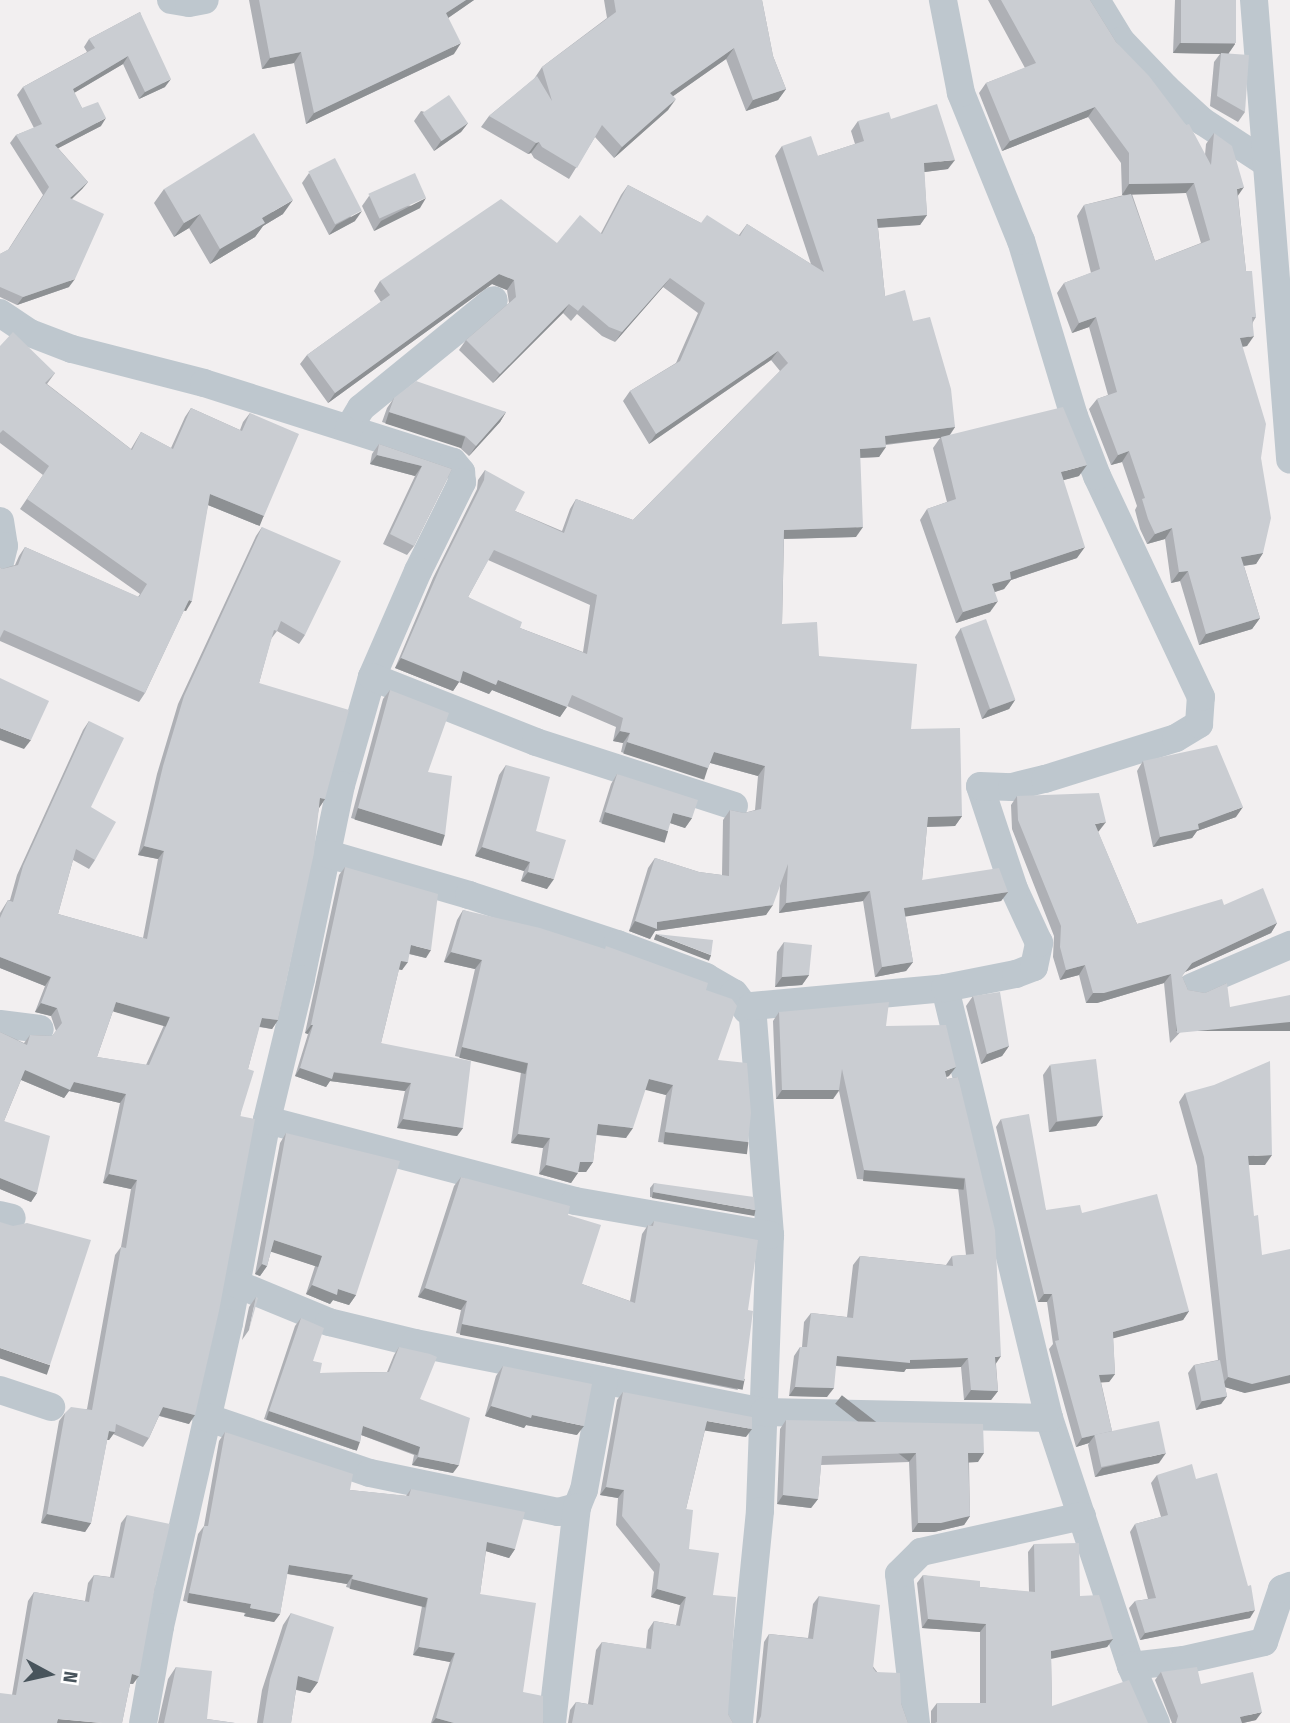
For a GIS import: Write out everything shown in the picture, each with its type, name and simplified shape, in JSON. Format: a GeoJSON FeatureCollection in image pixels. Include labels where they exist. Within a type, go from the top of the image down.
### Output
{"type":"FeatureCollection","features":[{"type":"Feature","properties":{"kind":"street"},"geometry":{"type":"LineString","coordinates":[[171,0],[190,3],[205,0]]}},
{"type":"Feature","properties":{"kind":"street"},"geometry":{"type":"LineString","coordinates":[[328,854],[469,895],[706,977],[734,993],[747,1010],[752,1006],[945,988],[1016,974],[1034,967],[1040,954],[1039,943],[1014,889],[980,786],[1012,787],[1045,779],[1176,738],[1199,724],[1201,697],[1097,476],[1074,416],[1021,241],[961,93],[943,0]]}},
{"type":"Feature","properties":{"kind":"street"},"geometry":{"type":"LineString","coordinates":[[1096,0],[1121,41],[1166,88],[1202,121],[1265,162]]}},
{"type":"Feature","properties":{"kind":"street"},"geometry":{"type":"LineString","coordinates":[[1254,0],[1290,460]]}},
{"type":"Feature","properties":{"kind":"street"},"geometry":{"type":"LineString","coordinates":[[349,428],[361,408],[494,300]]}},
{"type":"Feature","properties":{"kind":"street"},"geometry":{"type":"LineString","coordinates":[[0,313],[30,333],[72,349],[151,368],[453,462],[461,472],[463,482],[418,571],[372,677],[341,785],[328,854],[267,1120],[237,1284],[160,1627],[143,1723]]}},
{"type":"Feature","properties":{"kind":"street"},"geometry":{"type":"LineString","coordinates":[[0,521],[5,546],[0,562]]}},
{"type":"Feature","properties":{"kind":"street"},"geometry":{"type":"LineString","coordinates":[[372,677],[536,742],[734,806]]}},
{"type":"Feature","properties":{"kind":"street"},"geometry":{"type":"LineString","coordinates":[[1192,987],[1290,945]]}},
{"type":"Feature","properties":{"kind":"street"},"geometry":{"type":"LineString","coordinates":[[945,988],[1049,1418],[1131,1666],[1156,1723]]}},
{"type":"Feature","properties":{"kind":"street"},"geometry":{"type":"LineString","coordinates":[[738,1723],[760,1511],[770,1235],[752,1006]]}},
{"type":"Feature","properties":{"kind":"street"},"geometry":{"type":"LineString","coordinates":[[0,1024],[40,1029]]}},
{"type":"Feature","properties":{"kind":"street"},"geometry":{"type":"LineString","coordinates":[[267,1120],[575,1201],[770,1235]]}},
{"type":"Feature","properties":{"kind":"street"},"geometry":{"type":"LineString","coordinates":[[237,1284],[329,1322],[415,1343],[764,1412],[1049,1418]]}},
{"type":"Feature","properties":{"kind":"street"},"geometry":{"type":"LineString","coordinates":[[552,1723],[577,1507],[583,1490],[604,1381]]}},
{"type":"Feature","properties":{"kind":"street"},"geometry":{"type":"LineString","coordinates":[[0,1390],[51,1406]]}},
{"type":"Feature","properties":{"kind":"street"},"geometry":{"type":"LineString","coordinates":[[206,1417],[370,1473],[558,1512],[577,1507]]}},
{"type":"Feature","properties":{"kind":"street"},"geometry":{"type":"LineString","coordinates":[[916,1723],[899,1574],[921,1552],[1082,1516]]}},
{"type":"Feature","properties":{"kind":"street"},"geometry":{"type":"LineString","coordinates":[[1131,1666],[1184,1660],[1264,1642],[1282,1589],[1290,1586]]}},
{"type":"Feature","properties":{"kind":"building"},"geometry":{"type":"Polygon","coordinates":[[[259,0],[466,0],[446,13],[461,43],[314,113],[301,52],[270,58],[259,0]]]}},
{"type":"Feature","properties":{"kind":"building"},"geometry":{"type":"Polygon","coordinates":[[[614,0],[762,0],[773,56],[786,89],[753,100],[734,48],[670,93],[676,99],[622,147],[602,125],[577,168],[542,147],[539,142],[536,143],[489,116],[537,76],[552,101],[542,67],[616,12],[614,0]]]}},
{"type":"Feature","properties":{"kind":"building"},"geometry":{"type":"Polygon","coordinates":[[[1001,0],[1090,0],[1116,42],[1149,76],[1186,125],[1189,124],[1211,165],[1214,133],[1232,146],[1244,187],[1237,189],[1246,271],[1252,271],[1256,317],[1252,317],[1254,336],[1240,338],[1266,424],[1261,458],[1271,518],[1263,553],[1241,557],[1260,618],[1206,634],[1188,571],[1179,572],[1172,528],[1155,534],[1148,519],[1142,499],[1145,498],[1129,451],[1118,455],[1097,399],[1117,392],[1096,317],[1079,323],[1064,283],[1100,269],[1084,205],[1131,194],[1155,261],[1210,240],[1194,183],[1129,184],[1129,153],[1095,107],[1010,141],[986,83],[1036,63],[1001,0]]]}},
{"type":"Feature","properties":{"kind":"building"},"geometry":{"type":"Polygon","coordinates":[[[1181,0],[1236,0],[1236,43],[1181,43],[1181,0]]]}},
{"type":"Feature","properties":{"kind":"building"},"geometry":{"type":"Polygon","coordinates":[[[140,12],[171,79],[145,92],[128,56],[73,89],[82,108],[98,102],[106,118],[55,145],[88,182],[70,198],[104,214],[75,279],[23,297],[0,287],[0,254],[9,249],[49,187],[16,135],[42,124],[23,87],[95,48],[89,39],[140,12]]]}},
{"type":"Feature","properties":{"kind":"building"},"geometry":{"type":"Polygon","coordinates":[[[1221,53],[1249,55],[1245,112],[1217,96],[1221,53]]]}},
{"type":"Feature","properties":{"kind":"building"},"geometry":{"type":"Polygon","coordinates":[[[449,95],[468,123],[441,141],[422,113],[449,95]]]}},
{"type":"Feature","properties":{"kind":"building"},"geometry":{"type":"Polygon","coordinates":[[[937,104],[955,160],[924,163],[927,215],[877,219],[885,296],[905,290],[913,321],[930,317],[951,389],[955,427],[885,436],[886,447],[860,449],[863,527],[784,530],[782,624],[817,622],[819,656],[917,664],[911,729],[960,728],[962,816],[928,817],[922,880],[999,868],[1008,892],[904,908],[913,962],[882,967],[870,891],[786,903],[788,864],[773,905],[657,922],[657,929],[635,921],[655,858],[699,872],[729,876],[730,810],[744,813],[761,809],[765,766],[714,752],[708,768],[627,742],[630,733],[620,731],[623,718],[572,695],[567,707],[498,680],[496,685],[463,671],[460,682],[401,658],[440,568],[484,480],[485,470],[525,492],[515,511],[564,533],[576,499],[633,520],[788,363],[778,351],[656,434],[630,391],[680,361],[705,303],[670,278],[622,332],[609,327],[583,305],[578,311],[569,304],[500,374],[466,340],[516,297],[514,280],[499,274],[335,393],[307,355],[390,295],[380,281],[501,199],[557,243],[580,215],[602,234],[628,185],[701,223],[707,215],[740,236],[747,224],[824,272],[782,146],[811,136],[818,156],[864,141],[858,121],[889,112],[891,119],[937,104]],[[494,550],[468,597],[522,622],[520,628],[587,654],[597,595],[494,550]]]}},
{"type":"Feature","properties":{"kind":"building"},"geometry":{"type":"Polygon","coordinates":[[[254,133],[293,200],[262,218],[265,223],[220,249],[200,214],[184,223],[164,189],[254,133]]]}},
{"type":"Feature","properties":{"kind":"building"},"geometry":{"type":"Polygon","coordinates":[[[335,158],[362,211],[335,224],[308,172],[335,158]]]}},
{"type":"Feature","properties":{"kind":"building"},"geometry":{"type":"Polygon","coordinates":[[[415,173],[426,198],[379,218],[368,194],[415,173]]]}},
{"type":"Feature","properties":{"kind":"building"},"geometry":{"type":"Polygon","coordinates":[[[13,332],[55,373],[45,383],[132,450],[141,432],[173,449],[191,408],[242,431],[250,413],[299,434],[264,516],[210,494],[192,601],[189,600],[145,693],[4,630],[0,638],[0,567],[2,569],[18,565],[25,547],[139,597],[147,584],[27,499],[49,466],[3,430],[0,433],[0,346],[13,332]]]}},
{"type":"Feature","properties":{"kind":"building"},"geometry":{"type":"Polygon","coordinates":[[[416,381],[506,412],[476,446],[465,436],[389,412],[394,398],[416,381]]]}},
{"type":"Feature","properties":{"kind":"building"},"geometry":{"type":"Polygon","coordinates":[[[1063,407],[1087,465],[1061,472],[1085,547],[1010,572],[1011,579],[992,584],[998,601],[963,612],[927,509],[956,499],[941,437],[1063,407]]]}},
{"type":"Feature","properties":{"kind":"building"},"geometry":{"type":"Polygon","coordinates":[[[379,444],[452,469],[414,546],[390,534],[422,466],[377,455],[379,444]]]}},
{"type":"Feature","properties":{"kind":"building"},"geometry":{"type":"Polygon","coordinates":[[[262,527],[341,561],[305,635],[281,621],[277,631],[274,630],[259,683],[349,710],[325,799],[320,798],[314,853],[278,1020],[262,1018],[248,1069],[254,1071],[240,1116],[255,1119],[219,1311],[195,1415],[163,1407],[149,1438],[116,1424],[115,1432],[109,1431],[91,1523],[47,1514],[65,1413],[71,1407],[92,1410],[121,1247],[126,1248],[137,1180],[109,1174],[126,1094],[74,1082],[70,1090],[25,1070],[4,1121],[50,1136],[37,1193],[0,1178],[0,1032],[27,1045],[30,1035],[52,1036],[62,1023],[57,1008],[41,1003],[51,977],[0,957],[0,918],[8,900],[13,902],[23,866],[89,721],[124,738],[91,807],[116,822],[95,860],[76,849],[58,914],[147,939],[164,851],[144,846],[163,766],[184,696],[262,527]],[[116,1002],[97,1057],[149,1065],[170,1017],[116,1002]]]}},
{"type":"Feature","properties":{"kind":"building"},"geometry":{"type":"Polygon","coordinates":[[[986,619],[1015,700],[990,709],[961,628],[986,619]]]}},
{"type":"Feature","properties":{"kind":"building"},"geometry":{"type":"Polygon","coordinates":[[[0,678],[49,701],[31,740],[0,728],[0,678]]]}},
{"type":"Feature","properties":{"kind":"building"},"geometry":{"type":"Polygon","coordinates":[[[390,690],[449,713],[428,772],[452,776],[445,835],[358,808],[390,690]]]}},
{"type":"Feature","properties":{"kind":"building"},"geometry":{"type":"Polygon","coordinates":[[[1217,745],[1243,807],[1198,824],[1199,829],[1160,837],[1143,761],[1217,745]]]}},
{"type":"Feature","properties":{"kind":"building"},"geometry":{"type":"Polygon","coordinates":[[[506,765],[550,777],[536,831],[566,840],[554,879],[528,872],[530,862],[482,847],[506,765]]]}},
{"type":"Feature","properties":{"kind":"building"},"geometry":{"type":"Polygon","coordinates":[[[617,774],[698,800],[692,818],[673,813],[668,831],[605,812],[617,774]]]}},
{"type":"Feature","properties":{"kind":"building"},"geometry":{"type":"Polygon","coordinates":[[[1099,793],[1106,822],[1095,824],[1137,924],[1222,899],[1224,905],[1263,888],[1277,923],[1192,963],[1182,976],[1188,990],[1205,993],[1227,983],[1230,1007],[1290,995],[1290,1022],[1177,1033],[1171,974],[1104,993],[1093,993],[1085,965],[1066,970],[1060,947],[1061,926],[1018,820],[1017,796],[1099,793]]]}},
{"type":"Feature","properties":{"kind":"building"},"geometry":{"type":"Polygon","coordinates":[[[345,867],[438,894],[431,950],[411,945],[408,962],[401,961],[381,1043],[471,1061],[463,1128],[403,1119],[411,1083],[334,1072],[332,1079],[300,1068],[313,1025],[345,867]]]}},
{"type":"Feature","properties":{"kind":"building"},"geometry":{"type":"Polygon","coordinates":[[[463,910],[540,928],[605,949],[606,946],[708,983],[706,990],[732,999],[737,1006],[718,1060],[747,1063],[751,1113],[748,1142],[665,1132],[673,1085],[649,1079],[633,1128],[598,1124],[593,1162],[580,1162],[578,1173],[546,1165],[550,1138],[518,1134],[528,1063],[462,1047],[482,960],[451,952],[463,910]]]}},
{"type":"Feature","properties":{"kind":"building"},"geometry":{"type":"Polygon","coordinates":[[[656,934],[713,940],[711,955],[656,934]]]}},
{"type":"Feature","properties":{"kind":"building"},"geometry":{"type":"Polygon","coordinates":[[[784,942],[812,945],[809,975],[782,977],[784,942]]]}},
{"type":"Feature","properties":{"kind":"building"},"geometry":{"type":"Polygon","coordinates":[[[1000,992],[1009,1046],[987,1054],[973,996],[1000,992]]]}},
{"type":"Feature","properties":{"kind":"building"},"geometry":{"type":"Polygon","coordinates":[[[889,1002],[886,1026],[946,1025],[956,1067],[945,1071],[947,1079],[958,1077],[995,1230],[1001,1356],[995,1357],[998,1391],[971,1390],[968,1358],[910,1360],[910,1363],[837,1356],[834,1388],[795,1387],[800,1347],[807,1347],[811,1313],[853,1318],[860,1256],[953,1266],[952,1256],[974,1254],[965,1178],[864,1170],[842,1069],[839,1090],[782,1090],[779,1012],[889,1002]]]}},
{"type":"Feature","properties":{"kind":"building"},"geometry":{"type":"Polygon","coordinates":[[[1096,1059],[1103,1116],[1057,1121],[1050,1065],[1096,1059]]]}},
{"type":"Feature","properties":{"kind":"building"},"geometry":{"type":"Polygon","coordinates":[[[1270,1061],[1272,1155],[1248,1156],[1254,1216],[1258,1215],[1262,1255],[1290,1249],[1290,1375],[1252,1384],[1228,1377],[1204,1157],[1185,1093],[1214,1085],[1270,1061]]]}},
{"type":"Feature","properties":{"kind":"building"},"geometry":{"type":"Polygon","coordinates":[[[1029,1114],[1046,1210],[1080,1205],[1082,1213],[1157,1194],[1189,1311],[1113,1332],[1115,1374],[1099,1375],[1112,1431],[1082,1438],[1055,1341],[1059,1340],[1052,1294],[1044,1294],[1001,1119],[1029,1114]]]}},
{"type":"Feature","properties":{"kind":"building"},"geometry":{"type":"Polygon","coordinates":[[[286,1133],[400,1161],[356,1295],[338,1289],[337,1295],[312,1285],[322,1256],[274,1240],[267,1266],[262,1264],[286,1133]]]}},
{"type":"Feature","properties":{"kind":"building"},"geometry":{"type":"Polygon","coordinates":[[[461,1177],[570,1206],[568,1215],[601,1225],[582,1284],[635,1303],[648,1225],[653,1226],[654,1221],[758,1240],[748,1310],[753,1311],[744,1381],[462,1324],[467,1301],[425,1288],[461,1177]]]}},
{"type":"Feature","properties":{"kind":"building"},"geometry":{"type":"Polygon","coordinates":[[[654,1183],[754,1197],[755,1210],[653,1192],[654,1183]]]}},
{"type":"Feature","properties":{"kind":"building"},"geometry":{"type":"Polygon","coordinates":[[[0,1222],[13,1226],[27,1223],[91,1240],[50,1365],[0,1348],[0,1222]]]}},
{"type":"Feature","properties":{"kind":"building"},"geometry":{"type":"Polygon","coordinates":[[[256,1297],[258,1298],[249,1330],[256,1297]]]}},
{"type":"Feature","properties":{"kind":"building"},"geometry":{"type":"Polygon","coordinates":[[[301,1318],[324,1328],[313,1361],[322,1363],[320,1373],[389,1372],[399,1347],[437,1357],[420,1399],[470,1418],[459,1465],[418,1457],[420,1447],[363,1426],[360,1442],[269,1411],[301,1318]]]}},
{"type":"Feature","properties":{"kind":"building"},"geometry":{"type":"Polygon","coordinates":[[[1220,1360],[1227,1396],[1202,1401],[1194,1365],[1220,1360]]]}},
{"type":"Feature","properties":{"kind":"building"},"geometry":{"type":"Polygon","coordinates":[[[503,1366],[592,1384],[584,1426],[532,1415],[531,1418],[491,1406],[503,1366]]]}},
{"type":"Feature","properties":{"kind":"building"},"geometry":{"type":"Polygon","coordinates":[[[623,1392],[752,1417],[752,1429],[707,1421],[686,1509],[693,1510],[689,1549],[719,1553],[713,1595],[736,1597],[728,1714],[733,1723],[572,1723],[576,1702],[593,1705],[602,1642],[651,1649],[654,1621],[680,1626],[686,1597],[657,1589],[660,1564],[622,1516],[624,1490],[606,1487],[623,1392]]]}},
{"type":"Feature","properties":{"kind":"building"},"geometry":{"type":"Polygon","coordinates":[[[786,1420],[983,1424],[984,1453],[968,1453],[970,1516],[941,1523],[918,1523],[916,1453],[822,1456],[818,1499],[783,1495],[786,1420]]]}},
{"type":"Feature","properties":{"kind":"building"},"geometry":{"type":"Polygon","coordinates":[[[1159,1421],[1166,1453],[1101,1467],[1094,1435],[1159,1421]]]}},
{"type":"Feature","properties":{"kind":"building"},"geometry":{"type":"Polygon","coordinates":[[[225,1432],[353,1474],[350,1490],[409,1496],[411,1489],[525,1512],[515,1549],[487,1542],[480,1594],[536,1603],[523,1692],[543,1696],[544,1723],[454,1723],[436,1718],[455,1653],[419,1647],[428,1598],[352,1579],[353,1575],[289,1565],[280,1614],[250,1608],[251,1604],[189,1593],[204,1526],[208,1526],[225,1432]]]}},
{"type":"Feature","properties":{"kind":"building"},"geometry":{"type":"Polygon","coordinates":[[[1192,1464],[1196,1479],[1217,1473],[1248,1586],[1251,1585],[1255,1610],[1145,1633],[1135,1601],[1156,1598],[1135,1524],[1168,1515],[1157,1475],[1192,1464]]]}},
{"type":"Feature","properties":{"kind":"building"},"geometry":{"type":"Polygon","coordinates":[[[127,1515],[170,1524],[155,1587],[139,1676],[132,1674],[122,1723],[58,1719],[57,1723],[0,1723],[0,1693],[16,1695],[34,1592],[89,1602],[94,1575],[114,1578],[127,1515]]]}},
{"type":"Feature","properties":{"kind":"building"},"geometry":{"type":"Polygon","coordinates":[[[1079,1543],[1080,1596],[1099,1595],[1113,1639],[1051,1651],[1052,1706],[1129,1680],[1148,1723],[935,1723],[937,1703],[986,1703],[986,1624],[928,1619],[923,1575],[980,1581],[980,1587],[1035,1592],[1034,1544],[1079,1543]]]}},
{"type":"Feature","properties":{"kind":"building"},"geometry":{"type":"Polygon","coordinates":[[[819,1596],[880,1605],[873,1668],[876,1672],[900,1673],[901,1703],[908,1723],[758,1723],[761,1716],[769,1634],[813,1639],[819,1596]]]}},
{"type":"Feature","properties":{"kind":"building"},"geometry":{"type":"Polygon","coordinates":[[[291,1613],[334,1627],[318,1682],[298,1676],[291,1723],[263,1723],[270,1679],[291,1613]]]}},
{"type":"Feature","properties":{"kind":"building"},"geometry":{"type":"Polygon","coordinates":[[[176,1667],[212,1671],[207,1719],[235,1723],[164,1723],[176,1667]]]}},
{"type":"Feature","properties":{"kind":"building"},"geometry":{"type":"Polygon","coordinates":[[[1197,1667],[1201,1684],[1253,1672],[1262,1712],[1240,1717],[1242,1723],[1176,1723],[1178,1716],[1161,1672],[1197,1667]]]}}]}
